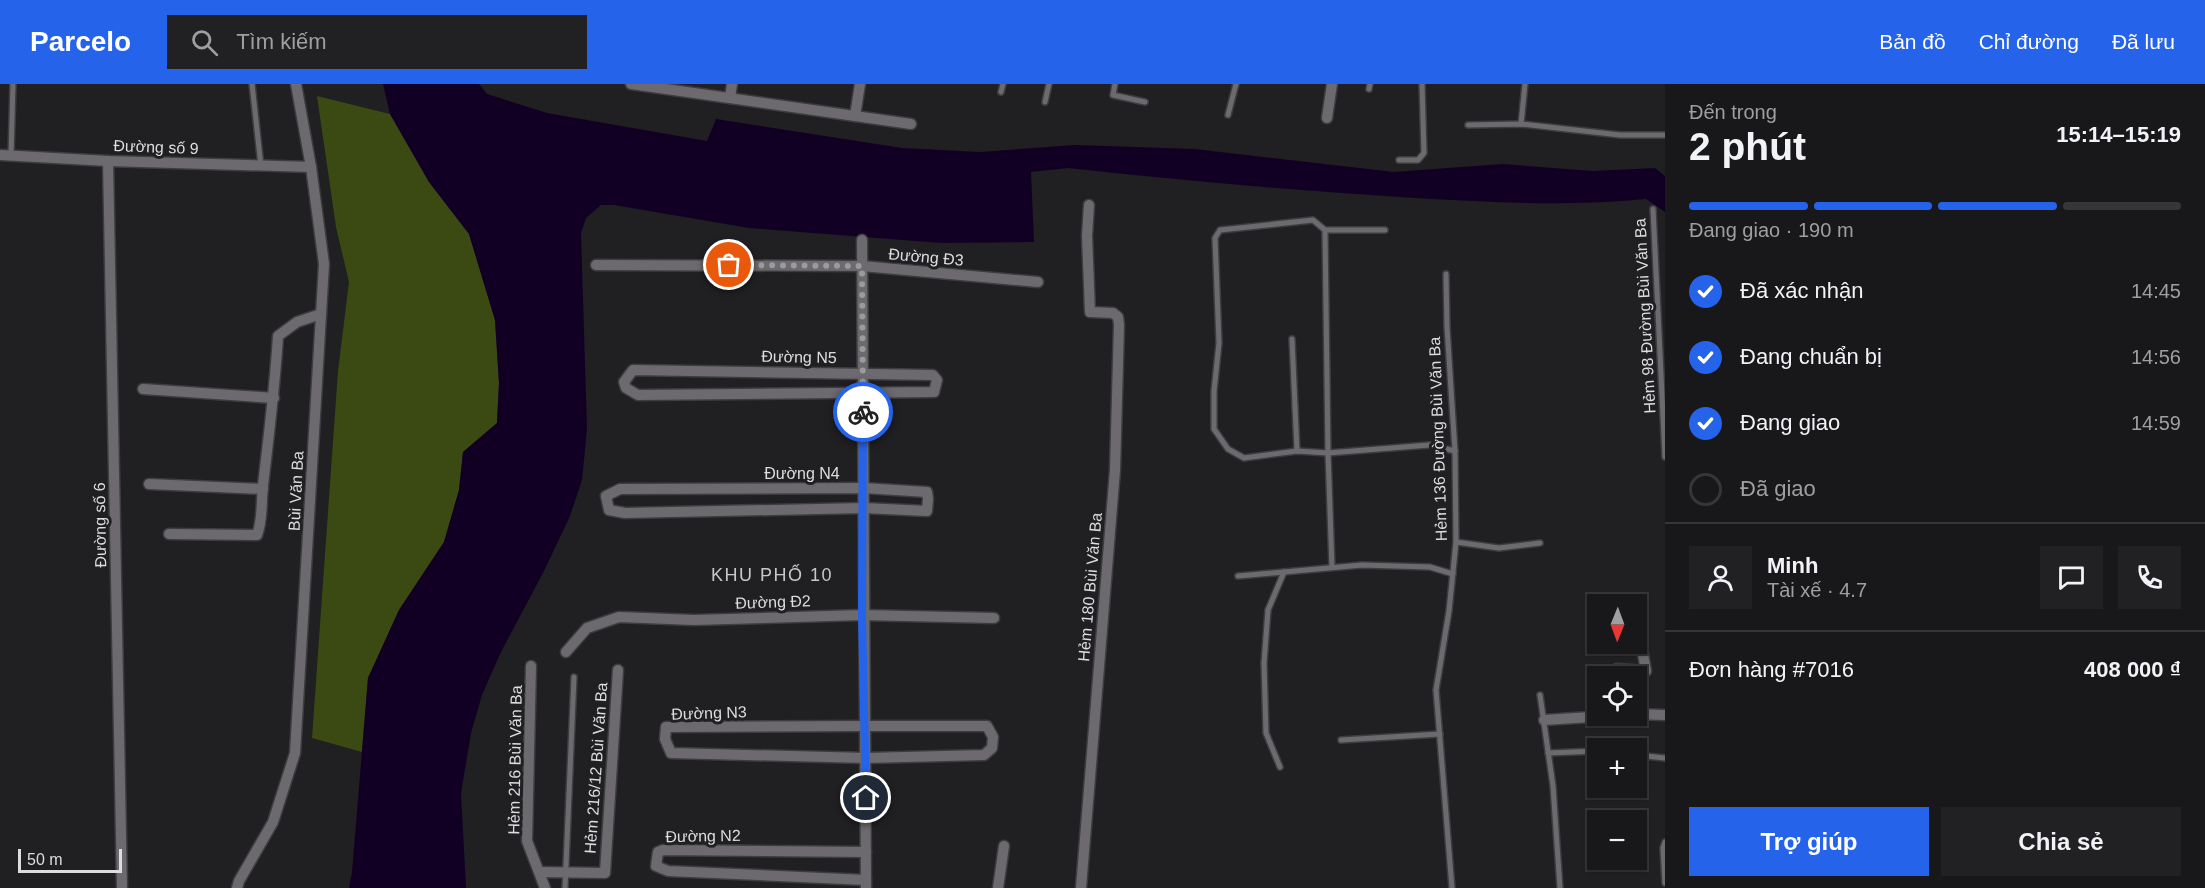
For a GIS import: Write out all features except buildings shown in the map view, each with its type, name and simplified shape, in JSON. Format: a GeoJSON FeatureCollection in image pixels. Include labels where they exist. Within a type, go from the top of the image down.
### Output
{"type":"FeatureCollection","features":[{"type":"Feature","properties":{"kind":"street","name":"Bùi Văn Ba"},"geometry":{"type":"LineString","coordinates":[[237,888],[273,822],[295,753],[324,264],[311,167],[296,84]]}},
{"type":"Feature","properties":{"kind":"street"},"geometry":{"type":"LineString","coordinates":[[631,84],[911,124]]}},
{"type":"Feature","properties":{"kind":"street"},"geometry":{"type":"LineString","coordinates":[[730,98],[732,84]]}},
{"type":"Feature","properties":{"kind":"street"},"geometry":{"type":"LineString","coordinates":[[855,116],[860,84]]}},
{"type":"Feature","properties":{"kind":"street"},"geometry":{"type":"LineString","coordinates":[[1327,118],[1332,84]]}},
{"type":"Feature","properties":{"kind":"street","name":"Đường số 9"},"geometry":{"type":"LineString","coordinates":[[6,155],[108,161],[311,167]]}},
{"type":"Feature","properties":{"kind":"street","name":"Đường số 6"},"geometry":{"type":"LineString","coordinates":[[108,161],[122,888]]}},
{"type":"Feature","properties":{"kind":"street","name":"Hẻm 180 Bùi Văn Ba"},"geometry":{"type":"LineString","coordinates":[[1081,888],[1114,470],[1119,325],[1118,317],[1113,313],[1090,313],[1087,236],[1089,205]]}},
{"type":"Feature","properties":{"kind":"street"},"geometry":{"type":"LineString","coordinates":[[862,240],[864,488],[862,615],[866,758],[866,884]]}},
{"type":"Feature","properties":{"kind":"street","name":"Đường Đ3"},"geometry":{"type":"LineString","coordinates":[[596,265],[862,266],[1038,282]]}},
{"type":"Feature","properties":{"kind":"street"},"geometry":{"type":"LineString","coordinates":[[169,534],[257,536],[260,527],[274,398],[278,336],[297,322],[321,315]]}},
{"type":"Feature","properties":{"kind":"street","name":"Đường N5"},"geometry":{"type":"LineString","coordinates":[[633,370],[863,372],[933,375],[937,380],[934,392],[638,395],[626,388],[624,382],[633,370]]}},
{"type":"Feature","properties":{"kind":"street"},"geometry":{"type":"LineString","coordinates":[[143,389],[274,398]]}},
{"type":"Feature","properties":{"kind":"street"},"geometry":{"type":"LineString","coordinates":[[149,484],[263,489]]}},
{"type":"Feature","properties":{"kind":"street","name":"Đường N4"},"geometry":{"type":"LineString","coordinates":[[864,488],[927,492],[927,511],[864,508],[625,513],[609,510],[606,496],[620,489],[864,488]]}},
{"type":"Feature","properties":{"kind":"street","name":"Đường Đ2"},"geometry":{"type":"LineString","coordinates":[[566,652],[587,628],[619,617],[694,620],[862,615],[994,618]]}},
{"type":"Feature","properties":{"kind":"street","name":"Hẻm 216 Bùi Văn Ba"},"geometry":{"type":"LineString","coordinates":[[531,666],[527,841],[544,888]]}},
{"type":"Feature","properties":{"kind":"street","name":"Hẻm 216/12 Bùi Văn Ba"},"geometry":{"type":"LineString","coordinates":[[539,872],[605,873],[618,670]]}},
{"type":"Feature","properties":{"kind":"street"},"geometry":{"type":"LineString","coordinates":[[1647,714],[1664,715]]}},
{"type":"Feature","properties":{"kind":"street"},"geometry":{"type":"LineString","coordinates":[[1544,720],[1587,717]]}},
{"type":"Feature","properties":{"kind":"street"},"geometry":{"type":"LineString","coordinates":[[865,726],[987,726],[993,737],[992,748],[984,755],[866,758]]}},
{"type":"Feature","properties":{"kind":"street","name":"Đường N3"},"geometry":{"type":"LineString","coordinates":[[865,726],[666,727],[664,739],[671,753],[866,758]]}},
{"type":"Feature","properties":{"kind":"street"},"geometry":{"type":"LineString","coordinates":[[998,888],[1004,846]]}},
{"type":"Feature","properties":{"kind":"street","name":"Đường N2"},"geometry":{"type":"LineString","coordinates":[[866,852],[663,850],[658,852],[656,857],[657,866],[668,871],[866,884]]}},
{"type":"Feature","properties":{"kind":"lane"},"geometry":{"type":"LineString","coordinates":[[6,155],[13,84]]}},
{"type":"Feature","properties":{"kind":"lane"},"geometry":{"type":"LineString","coordinates":[[252,84],[261,166]]}},
{"type":"Feature","properties":{"kind":"lane"},"geometry":{"type":"LineString","coordinates":[[1001,92],[1003,84]]}},
{"type":"Feature","properties":{"kind":"lane"},"geometry":{"type":"LineString","coordinates":[[1045,102],[1049,84]]}},
{"type":"Feature","properties":{"kind":"lane"},"geometry":{"type":"LineString","coordinates":[[1115,84],[1113,95],[1145,102]]}},
{"type":"Feature","properties":{"kind":"lane"},"geometry":{"type":"LineString","coordinates":[[1228,115],[1236,84]]}},
{"type":"Feature","properties":{"kind":"lane"},"geometry":{"type":"LineString","coordinates":[[1399,160],[1418,160],[1424,153],[1422,84]]}},
{"type":"Feature","properties":{"kind":"lane"},"geometry":{"type":"LineString","coordinates":[[1521,124],[1525,84]]}},
{"type":"Feature","properties":{"kind":"lane"},"geometry":{"type":"LineString","coordinates":[[1468,125],[1521,124],[1620,135],[1665,135]]}},
{"type":"Feature","properties":{"kind":"lane","name":"Hẻm 98 Đường Bùi Văn Ba"},"geometry":{"type":"LineString","coordinates":[[1653,209],[1665,458]]}},
{"type":"Feature","properties":{"kind":"lane"},"geometry":{"type":"LineString","coordinates":[[1385,230],[1325,230],[1313,220],[1220,230],[1215,238],[1219,343],[1214,429],[1228,449],[1244,458],[1297,451],[1328,453],[1429,446],[1455,451]]}},
{"type":"Feature","properties":{"kind":"lane"},"geometry":{"type":"LineString","coordinates":[[1325,230],[1332,567]]}},
{"type":"Feature","properties":{"kind":"lane","name":"Hẻm 136 Đường Bùi Văn Ba"},"geometry":{"type":"LineString","coordinates":[[1446,274],[1455,451],[1456,543],[1436,690],[1452,888]]}},
{"type":"Feature","properties":{"kind":"lane"},"geometry":{"type":"LineString","coordinates":[[1292,339],[1297,451]]}},
{"type":"Feature","properties":{"kind":"lane"},"geometry":{"type":"LineString","coordinates":[[1456,543],[1499,548],[1540,543]]}},
{"type":"Feature","properties":{"kind":"lane"},"geometry":{"type":"LineString","coordinates":[[1238,576],[1362,565],[1430,567],[1453,574]]}},
{"type":"Feature","properties":{"kind":"lane"},"geometry":{"type":"LineString","coordinates":[[1280,767],[1266,733],[1264,663],[1268,610],[1284,572]]}},
{"type":"Feature","properties":{"kind":"lane"},"geometry":{"type":"LineString","coordinates":[[565,888],[574,676]]}},
{"type":"Feature","properties":{"kind":"lane"},"geometry":{"type":"LineString","coordinates":[[1540,695],[1553,786],[1560,888]]}},
{"type":"Feature","properties":{"kind":"lane"},"geometry":{"type":"LineString","coordinates":[[1341,740],[1440,734]]}},
{"type":"Feature","properties":{"kind":"lane"},"geometry":{"type":"LineString","coordinates":[[1548,753],[1587,751]]}},
{"type":"Feature","properties":{"kind":"lane"},"geometry":{"type":"LineString","coordinates":[[1647,756],[1665,758]]}},
{"type":"Feature","properties":{"kind":"lane"},"geometry":{"type":"LineString","coordinates":[[1665,842],[1663,848],[1665,883]]}},
{"type":"Feature","properties":{"kind":"green space"},"geometry":{"type":"Polygon","coordinates":[[[317,96],[390,114],[429,182],[469,234],[495,320],[499,383],[497,423],[463,452],[459,490],[444,542],[399,610],[368,678],[362,752],[312,738],[338,371],[349,282],[336,227],[317,96]]]}},
{"type":"Feature","properties":{"kind":"shaded area"},"geometry":{"type":"Polygon","coordinates":[[[383,84],[479,84],[487,94],[547,113],[707,141],[716,119],[902,148],[980,152],[1075,145],[1194,149],[1394,172],[1502,164],[1592,171],[1655,168],[1665,176],[1665,212],[1646,199],[1584,203],[1462,201],[1275,188],[1068,168],[1031,172],[1034,242],[941,243],[749,228],[614,205],[601,205],[586,218],[581,233],[587,429],[582,480],[570,516],[500,654],[482,695],[471,733],[461,793],[466,888],[349,888],[368,678],[399,610],[444,542],[459,490],[463,452],[497,423],[499,383],[495,320],[469,234],[429,182],[390,114],[383,84]]]}},
{"type":"Feature","properties":{"kind":"way so far"},"geometry":{"type":"LineString","coordinates":[[729,265],[862,266],[863,412]]}},
{"type":"Feature","properties":{"kind":"district","name":"KHU PHỐ 10"},"geometry":{"type":"Point","coordinates":[772,575]}},
{"type":"Feature","properties":{"kind":"route"},"geometry":{"type":"LineString","coordinates":[[863,412],[862,615],[866,798]]}}]}
